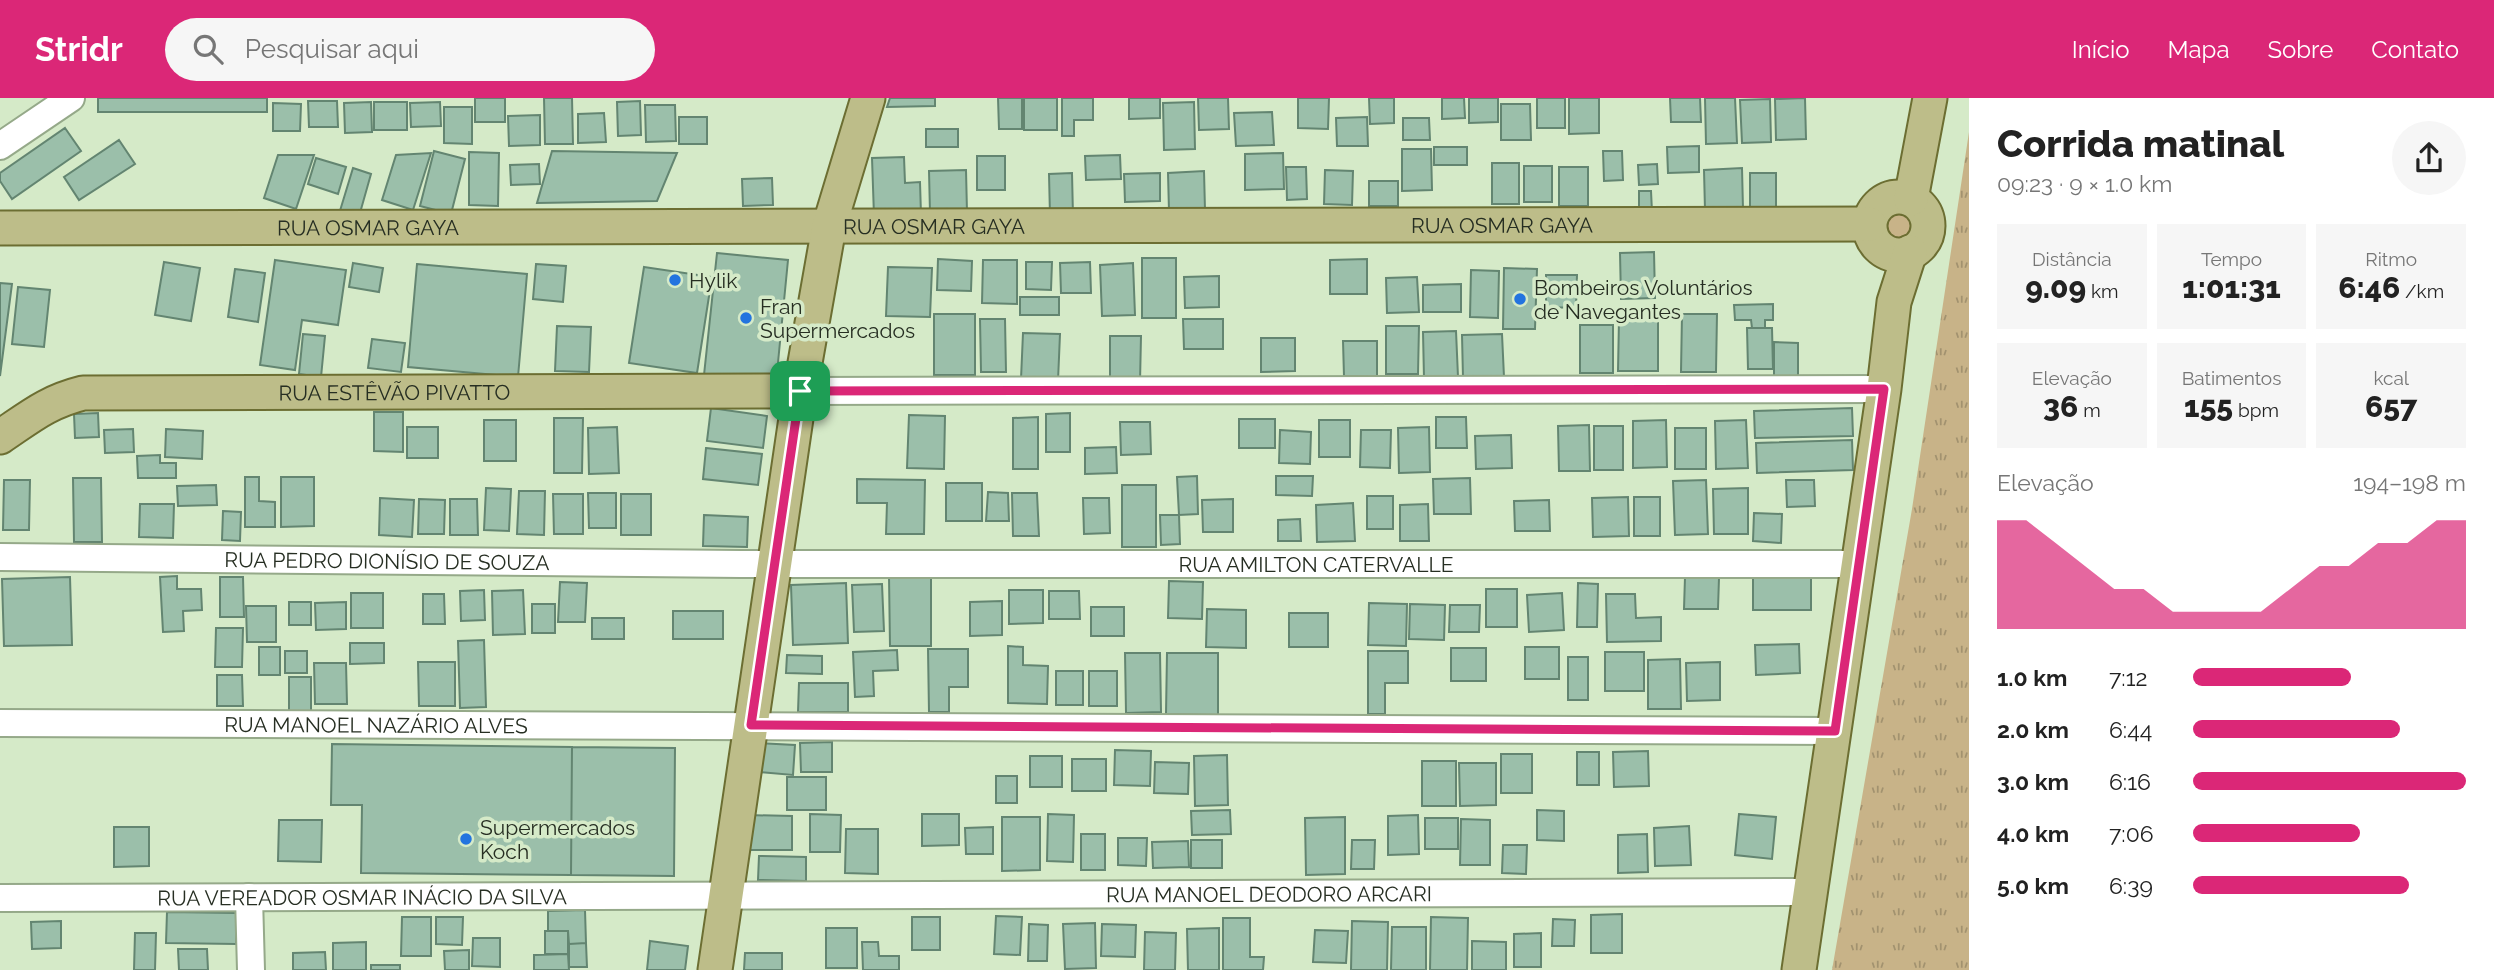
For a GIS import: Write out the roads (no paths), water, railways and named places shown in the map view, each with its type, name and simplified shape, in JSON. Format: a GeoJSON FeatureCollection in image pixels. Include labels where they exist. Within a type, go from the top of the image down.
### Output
{"type":"FeatureCollection","features":[{"type":"Feature","properties":{"kind":"main road"},"geometry":{"type":"LineString","coordinates":[[715,970],[800,391],[829,227],[868,98]]}},
{"type":"Feature","properties":{"kind":"main road"},"geometry":{"type":"LineString","coordinates":[[1911,199],[1930,98]]}},
{"type":"Feature","properties":{"kind":"main road"},"geometry":{"type":"LineString","coordinates":[[1892,197],[1911,199],[1925,213],[1928,226],[1926,237],[1920,246],[1910,252],[1894,254],[1879,247],[1873,240],[1871,215],[1884,201],[1892,197]]}},
{"type":"Feature","properties":{"kind":"main road","name":"RUA OSMAR GAYA"},"geometry":{"type":"LineString","coordinates":[[0,228],[1870,224]]}},
{"type":"Feature","properties":{"kind":"main road"},"geometry":{"type":"LineString","coordinates":[[1799,970],[1884,389],[1894,302],[1910,252]]}},
{"type":"Feature","properties":{"kind":"main road","name":"RUA ESTÊVÃO PIVATTO"},"geometry":{"type":"LineString","coordinates":[[0,437],[42,408],[83,393],[800,391]]}},
{"type":"Feature","properties":{"kind":"street"},"geometry":{"type":"LineString","coordinates":[[0,146],[71,98]]}},
{"type":"Feature","properties":{"kind":"street"},"geometry":{"type":"LineString","coordinates":[[800,391],[1884,389]]}},
{"type":"Feature","properties":{"kind":"street","name":"RUA PEDRO DIONÍSIO DE SOUZA"},"geometry":{"type":"LineString","coordinates":[[0,557],[774,564]]}},
{"type":"Feature","properties":{"kind":"street","name":"RUA AMILTON CATERVALLE"},"geometry":{"type":"LineString","coordinates":[[774,564],[1858,564]]}},
{"type":"Feature","properties":{"kind":"street","name":"RUA MANOEL NAZÁRIO ALVES"},"geometry":{"type":"LineString","coordinates":[[0,723],[1835,731]]}},
{"type":"Feature","properties":{"kind":"street","name":"RUA MANOEL DEODORO ARCARI"},"geometry":{"type":"LineString","coordinates":[[726,897],[1811,892]]}},
{"type":"Feature","properties":{"kind":"street"},"geometry":{"type":"LineString","coordinates":[[249,897],[251,970]]}},
{"type":"Feature","properties":{"kind":"street","name":"RUA VEREADOR OSMAR INÁCIO DA SILVA"},"geometry":{"type":"LineString","coordinates":[[0,898],[726,897]]}},
{"type":"Feature","properties":{"kind":"place","name":"Hylik"},"geometry":{"type":"Point","coordinates":[675,280]}},
{"type":"Feature","properties":{"kind":"place","name":"Bombeiros Voluntários de Navegantes"},"geometry":{"type":"Point","coordinates":[1520,299]}},
{"type":"Feature","properties":{"kind":"place","name":"Fran Supermercados"},"geometry":{"type":"Point","coordinates":[746,318]}},
{"type":"Feature","properties":{"kind":"place","name":"Supermercados Koch"},"geometry":{"type":"Point","coordinates":[466,839]}}]}
